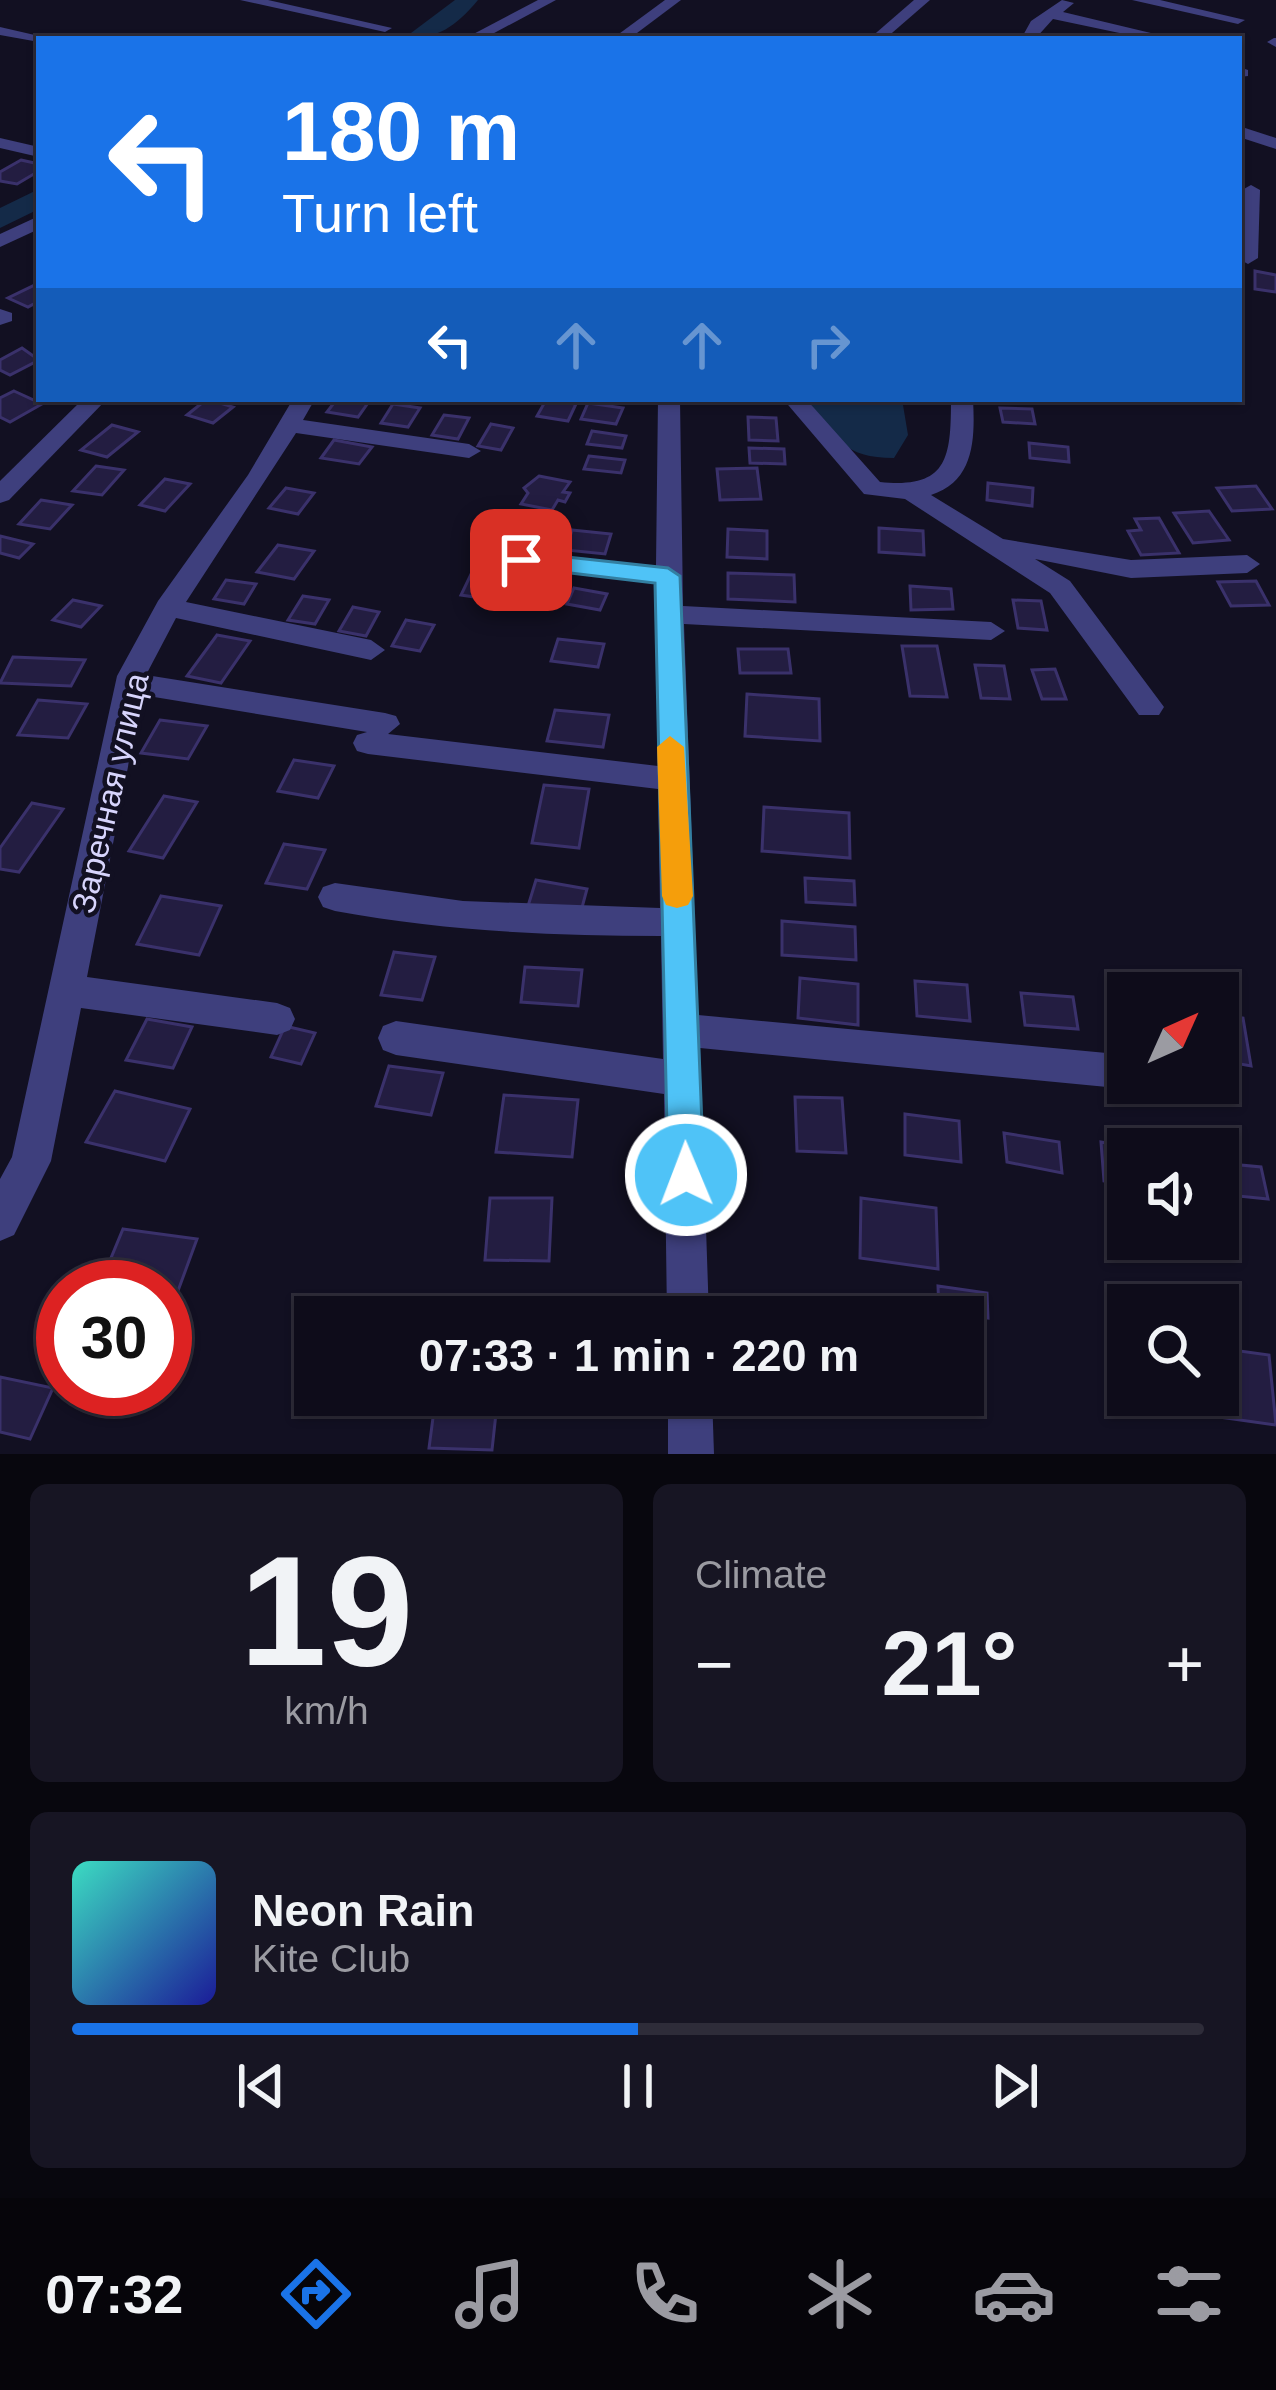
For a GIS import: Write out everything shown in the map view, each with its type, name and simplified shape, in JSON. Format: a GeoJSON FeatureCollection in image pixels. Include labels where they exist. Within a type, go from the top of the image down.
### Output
{"type":"FeatureCollection","features":[{"type":"Feature","properties":{"kind":"street"},"geometry":{"type":"LineString","coordinates":[[247,0],[385,28]]}},
{"type":"Feature","properties":{"kind":"street"},"geometry":{"type":"LineString","coordinates":[[477,36],[549,0]]}},
{"type":"Feature","properties":{"kind":"street"},"geometry":{"type":"LineString","coordinates":[[623,36],[674,0]]}},
{"type":"Feature","properties":{"kind":"street"},"geometry":{"type":"LineString","coordinates":[[880,36],[923,0]]}},
{"type":"Feature","properties":{"kind":"street"},"geometry":{"type":"LineString","coordinates":[[1033,36],[1036,24],[1071,0]]}},
{"type":"Feature","properties":{"kind":"street"},"geometry":{"type":"LineString","coordinates":[[1139,0],[1238,20]]}},
{"type":"Feature","properties":{"kind":"street"},"geometry":{"type":"LineString","coordinates":[[1051,14],[1155,36]]}},
{"type":"Feature","properties":{"kind":"street"},"geometry":{"type":"LineString","coordinates":[[0,31],[36,37]]}},
{"type":"Feature","properties":{"kind":"street"},"geometry":{"type":"LineString","coordinates":[[1242,132],[1276,144]]}},
{"type":"Feature","properties":{"kind":"street"},"geometry":{"type":"LineString","coordinates":[[0,143],[36,151]]}},
{"type":"Feature","properties":{"kind":"street"},"geometry":{"type":"LineString","coordinates":[[1250,190],[1244,252],[1276,262]]}},
{"type":"Feature","properties":{"kind":"street"},"geometry":{"type":"LineString","coordinates":[[0,241],[36,223]]}},
{"type":"Feature","properties":{"kind":"street"},"geometry":{"type":"LineString","coordinates":[[0,495],[93,402]]}},
{"type":"Feature","properties":{"kind":"street"},"geometry":{"type":"LineString","coordinates":[[669,402],[671,779],[684,1030],[688,1296]]}},
{"type":"Feature","properties":{"kind":"street"},"geometry":{"type":"LineString","coordinates":[[797,402],[873,489],[916,496],[1060,587],[1149,707]]}},
{"type":"Feature","properties":{"kind":"street"},"geometry":{"type":"LineString","coordinates":[[916,496],[952,474],[964,441],[962,402]]}},
{"type":"Feature","properties":{"kind":"street"},"geometry":{"type":"LineString","coordinates":[[295,412],[469,452]]}},
{"type":"Feature","properties":{"kind":"street","name":"Заречная улица"},"geometry":{"type":"LineString","coordinates":[[0,1221],[31,1161],[129,682],[168,607],[260,476],[295,412]]}},
{"type":"Feature","properties":{"kind":"street"},"geometry":{"type":"LineString","coordinates":[[995,543],[1131,569],[1247,564]]}},
{"type":"Feature","properties":{"kind":"street"},"geometry":{"type":"LineString","coordinates":[[507,567],[521,560],[668,576]]}},
{"type":"Feature","properties":{"kind":"street"},"geometry":{"type":"LineString","coordinates":[[168,607],[371,650]]}},
{"type":"Feature","properties":{"kind":"street"},"geometry":{"type":"LineString","coordinates":[[668,614],[991,631]]}},
{"type":"Feature","properties":{"kind":"street"},"geometry":{"type":"LineString","coordinates":[[129,682],[377,733],[671,779]]}},
{"type":"Feature","properties":{"kind":"street"},"geometry":{"type":"LineString","coordinates":[[335,897],[398,910],[544,922],[679,922]]}},
{"type":"Feature","properties":{"kind":"street"},"geometry":{"type":"LineString","coordinates":[[65,990],[277,1019]]}},
{"type":"Feature","properties":{"kind":"street"},"geometry":{"type":"LineString","coordinates":[[684,1030],[1107,1070]]}},
{"type":"Feature","properties":{"kind":"street"},"geometry":{"type":"LineString","coordinates":[[396,1038],[685,1080]]}},
{"type":"Feature","properties":{"kind":"street"},"geometry":{"type":"LineString","coordinates":[[690,1416],[691,1454]]}},
{"type":"Feature","properties":{"kind":"water"},"geometry":{"type":"Polygon","coordinates":[[[809,402],[902,402],[908,435],[894,458],[852,450],[833,435],[809,402]]]}},
{"type":"Feature","properties":{"kind":"building"},"geometry":{"type":"Polygon","coordinates":[[[21,160],[36,163],[36,173],[17,184],[0,181],[0,172],[21,160]]]}},
{"type":"Feature","properties":{"kind":"building"},"geometry":{"type":"Polygon","coordinates":[[[1255,271],[1276,275],[1276,292],[1255,289],[1255,271]]]}},
{"type":"Feature","properties":{"kind":"building"},"geometry":{"type":"Polygon","coordinates":[[[36,284],[36,303],[28,307],[8,298],[36,284]]]}},
{"type":"Feature","properties":{"kind":"building"},"geometry":{"type":"Polygon","coordinates":[[[22,348],[36,358],[10,375],[0,370],[0,360],[22,348]]]}},
{"type":"Feature","properties":{"kind":"building"},"geometry":{"type":"Polygon","coordinates":[[[14,391],[42,404],[10,422],[0,417],[0,398],[14,391]]]}},
{"type":"Feature","properties":{"kind":"building"},"geometry":{"type":"Polygon","coordinates":[[[203,402],[233,407],[213,423],[187,415],[203,402]]]}},
{"type":"Feature","properties":{"kind":"building"},"geometry":{"type":"Polygon","coordinates":[[[335,402],[369,402],[358,417],[327,412],[335,402]]]}},
{"type":"Feature","properties":{"kind":"building"},"geometry":{"type":"Polygon","coordinates":[[[545,402],[576,404],[568,421],[537,416],[545,402]]]}},
{"type":"Feature","properties":{"kind":"building"},"geometry":{"type":"Polygon","coordinates":[[[588,403],[623,408],[616,424],[581,419],[588,403]]]}},
{"type":"Feature","properties":{"kind":"building"},"geometry":{"type":"Polygon","coordinates":[[[393,404],[420,408],[408,427],[381,423],[393,404]]]}},
{"type":"Feature","properties":{"kind":"building"},"geometry":{"type":"Polygon","coordinates":[[[1000,408],[1032,409],[1035,424],[1003,422],[1000,408]]]}},
{"type":"Feature","properties":{"kind":"building"},"geometry":{"type":"Polygon","coordinates":[[[444,415],[469,418],[458,439],[432,435],[444,415]]]}},
{"type":"Feature","properties":{"kind":"building"},"geometry":{"type":"Polygon","coordinates":[[[748,417],[776,418],[778,441],[749,440],[748,417]]]}},
{"type":"Feature","properties":{"kind":"building"},"geometry":{"type":"Polygon","coordinates":[[[491,424],[513,428],[501,450],[478,446],[491,424]]]}},
{"type":"Feature","properties":{"kind":"building"},"geometry":{"type":"Polygon","coordinates":[[[112,425],[138,432],[107,457],[81,450],[112,425]]]}},
{"type":"Feature","properties":{"kind":"building"},"geometry":{"type":"Polygon","coordinates":[[[592,431],[626,436],[622,448],[587,444],[592,431]]]}},
{"type":"Feature","properties":{"kind":"building"},"geometry":{"type":"Polygon","coordinates":[[[334,440],[372,447],[359,464],[321,458],[334,440]]]}},
{"type":"Feature","properties":{"kind":"building"},"geometry":{"type":"Polygon","coordinates":[[[1029,443],[1068,447],[1069,462],[1030,458],[1029,443]]]}},
{"type":"Feature","properties":{"kind":"building"},"geometry":{"type":"Polygon","coordinates":[[[749,448],[784,449],[785,464],[750,463],[749,448]]]}},
{"type":"Feature","properties":{"kind":"building"},"geometry":{"type":"Polygon","coordinates":[[[589,456],[625,460],[621,473],[584,469],[589,456]]]}},
{"type":"Feature","properties":{"kind":"building"},"geometry":{"type":"Polygon","coordinates":[[[96,466],[124,470],[102,495],[73,491],[96,466]]]}},
{"type":"Feature","properties":{"kind":"building"},"geometry":{"type":"Polygon","coordinates":[[[757,468],[761,499],[720,500],[717,469],[757,468]]]}},
{"type":"Feature","properties":{"kind":"building"},"geometry":{"type":"Polygon","coordinates":[[[539,476],[570,482],[563,492],[570,493],[565,502],[558,500],[552,510],[521,504],[528,493],[524,488],[539,476]]]}},
{"type":"Feature","properties":{"kind":"building"},"geometry":{"type":"Polygon","coordinates":[[[165,479],[190,484],[165,511],[140,505],[165,479]]]}},
{"type":"Feature","properties":{"kind":"building"},"geometry":{"type":"Polygon","coordinates":[[[988,483],[1033,488],[1032,506],[987,500],[988,483]]]}},
{"type":"Feature","properties":{"kind":"building"},"geometry":{"type":"Polygon","coordinates":[[[1256,486],[1272,509],[1232,511],[1217,488],[1256,486]]]}},
{"type":"Feature","properties":{"kind":"building"},"geometry":{"type":"Polygon","coordinates":[[[286,488],[314,493],[298,514],[269,508],[286,488]]]}},
{"type":"Feature","properties":{"kind":"building"},"geometry":{"type":"Polygon","coordinates":[[[41,500],[72,505],[50,529],[19,524],[41,500]]]}},
{"type":"Feature","properties":{"kind":"building"},"geometry":{"type":"Polygon","coordinates":[[[1209,511],[1229,540],[1193,543],[1174,513],[1209,511]]]}},
{"type":"Feature","properties":{"kind":"building"},"geometry":{"type":"Polygon","coordinates":[[[1159,518],[1179,553],[1141,555],[1128,531],[1141,530],[1135,519],[1159,518]]]}},
{"type":"Feature","properties":{"kind":"building"},"geometry":{"type":"Polygon","coordinates":[[[879,528],[923,531],[924,555],[879,552],[879,528]]]}},
{"type":"Feature","properties":{"kind":"building"},"geometry":{"type":"Polygon","coordinates":[[[728,529],[767,531],[767,559],[727,557],[728,529]]]}},
{"type":"Feature","properties":{"kind":"building"},"geometry":{"type":"Polygon","coordinates":[[[572,530],[611,534],[605,554],[566,550],[572,530]]]}},
{"type":"Feature","properties":{"kind":"building"},"geometry":{"type":"Polygon","coordinates":[[[0,536],[33,544],[19,558],[0,553],[0,536]]]}},
{"type":"Feature","properties":{"kind":"building"},"geometry":{"type":"Polygon","coordinates":[[[278,545],[314,551],[294,579],[257,572],[278,545]]]}},
{"type":"Feature","properties":{"kind":"building"},"geometry":{"type":"Polygon","coordinates":[[[475,566],[501,570],[488,599],[461,595],[475,566]]]}},
{"type":"Feature","properties":{"kind":"building"},"geometry":{"type":"Polygon","coordinates":[[[728,573],[794,575],[795,602],[728,599],[728,573]]]}},
{"type":"Feature","properties":{"kind":"building"},"geometry":{"type":"Polygon","coordinates":[[[226,580],[256,584],[244,604],[214,599],[226,580]]]}},
{"type":"Feature","properties":{"kind":"building"},"geometry":{"type":"Polygon","coordinates":[[[1256,581],[1269,605],[1231,606],[1218,582],[1256,581]]]}},
{"type":"Feature","properties":{"kind":"building"},"geometry":{"type":"Polygon","coordinates":[[[910,586],[951,589],[953,609],[911,610],[910,586]]]}},
{"type":"Feature","properties":{"kind":"building"},"geometry":{"type":"Polygon","coordinates":[[[574,588],[607,594],[600,610],[567,604],[574,588]]]}},
{"type":"Feature","properties":{"kind":"building"},"geometry":{"type":"Polygon","coordinates":[[[303,596],[329,600],[315,624],[288,620],[303,596]]]}},
{"type":"Feature","properties":{"kind":"building"},"geometry":{"type":"Polygon","coordinates":[[[73,600],[101,606],[81,627],[53,620],[73,600]]]}},
{"type":"Feature","properties":{"kind":"building"},"geometry":{"type":"Polygon","coordinates":[[[1013,600],[1041,601],[1047,630],[1018,628],[1013,600]]]}},
{"type":"Feature","properties":{"kind":"building"},"geometry":{"type":"Polygon","coordinates":[[[353,607],[379,612],[366,636],[339,631],[353,607]]]}},
{"type":"Feature","properties":{"kind":"building"},"geometry":{"type":"Polygon","coordinates":[[[406,620],[434,625],[420,651],[392,646],[406,620]]]}},
{"type":"Feature","properties":{"kind":"building"},"geometry":{"type":"Polygon","coordinates":[[[217,635],[250,641],[221,683],[187,676],[217,635]]]}},
{"type":"Feature","properties":{"kind":"building"},"geometry":{"type":"Polygon","coordinates":[[[558,639],[604,644],[598,667],[551,661],[558,639]]]}},
{"type":"Feature","properties":{"kind":"building"},"geometry":{"type":"Polygon","coordinates":[[[902,646],[937,646],[947,697],[910,696],[902,646]]]}},
{"type":"Feature","properties":{"kind":"building"},"geometry":{"type":"Polygon","coordinates":[[[738,649],[788,649],[791,673],[740,673],[738,649]]]}},
{"type":"Feature","properties":{"kind":"building"},"geometry":{"type":"Polygon","coordinates":[[[13,657],[85,660],[71,686],[0,683],[13,657]]]}},
{"type":"Feature","properties":{"kind":"building"},"geometry":{"type":"Polygon","coordinates":[[[975,665],[1004,666],[1010,699],[981,698],[975,665]]]}},
{"type":"Feature","properties":{"kind":"building"},"geometry":{"type":"Polygon","coordinates":[[[1055,669],[1066,699],[1042,699],[1032,670],[1055,669]]]}},
{"type":"Feature","properties":{"kind":"building"},"geometry":{"type":"Polygon","coordinates":[[[747,694],[819,699],[820,741],[745,736],[747,694]]]}},
{"type":"Feature","properties":{"kind":"building"},"geometry":{"type":"Polygon","coordinates":[[[38,700],[87,704],[68,738],[18,735],[38,700]]]}},
{"type":"Feature","properties":{"kind":"building"},"geometry":{"type":"Polygon","coordinates":[[[555,710],[609,715],[603,747],[547,741],[555,710]]]}},
{"type":"Feature","properties":{"kind":"building"},"geometry":{"type":"Polygon","coordinates":[[[160,720],[207,726],[188,759],[141,753],[160,720]]]}},
{"type":"Feature","properties":{"kind":"building"},"geometry":{"type":"Polygon","coordinates":[[[294,760],[334,766],[318,798],[278,791],[294,760]]]}},
{"type":"Feature","properties":{"kind":"building"},"geometry":{"type":"Polygon","coordinates":[[[544,785],[589,789],[579,848],[532,843],[544,785]]]}},
{"type":"Feature","properties":{"kind":"building"},"geometry":{"type":"Polygon","coordinates":[[[164,796],[197,802],[163,858],[129,851],[164,796]]]}},
{"type":"Feature","properties":{"kind":"building"},"geometry":{"type":"Polygon","coordinates":[[[32,803],[63,809],[19,872],[0,869],[0,848],[32,803]]]}},
{"type":"Feature","properties":{"kind":"building"},"geometry":{"type":"Polygon","coordinates":[[[764,807],[849,813],[850,858],[762,851],[764,807]]]}},
{"type":"Feature","properties":{"kind":"building"},"geometry":{"type":"Polygon","coordinates":[[[284,844],[325,850],[307,889],[266,883],[284,844]]]}},
{"type":"Feature","properties":{"kind":"building"},"geometry":{"type":"Polygon","coordinates":[[[805,878],[854,881],[855,905],[806,902],[805,878]]]}},
{"type":"Feature","properties":{"kind":"building"},"geometry":{"type":"Polygon","coordinates":[[[536,880],[587,889],[580,915],[528,906],[536,880]]]}},
{"type":"Feature","properties":{"kind":"building"},"geometry":{"type":"Polygon","coordinates":[[[161,896],[221,906],[199,955],[137,944],[161,896]]]}},
{"type":"Feature","properties":{"kind":"building"},"geometry":{"type":"Polygon","coordinates":[[[782,921],[855,927],[856,960],[782,955],[782,921]]]}},
{"type":"Feature","properties":{"kind":"building"},"geometry":{"type":"Polygon","coordinates":[[[394,952],[435,957],[422,1000],[381,995],[394,952]]]}},
{"type":"Feature","properties":{"kind":"building"},"geometry":{"type":"Polygon","coordinates":[[[525,967],[582,970],[578,1006],[521,1002],[525,967]]]}},
{"type":"Feature","properties":{"kind":"building"},"geometry":{"type":"Polygon","coordinates":[[[800,978],[858,984],[858,1025],[798,1018],[800,978]]]}},
{"type":"Feature","properties":{"kind":"building"},"geometry":{"type":"Polygon","coordinates":[[[915,981],[967,985],[970,1021],[917,1016],[915,981]]]}},
{"type":"Feature","properties":{"kind":"building"},"geometry":{"type":"Polygon","coordinates":[[[1021,993],[1073,997],[1078,1029],[1025,1025],[1021,993]]]}},
{"type":"Feature","properties":{"kind":"building"},"geometry":{"type":"Polygon","coordinates":[[[1239,1017],[1243,1018],[1251,1066],[1239,1064],[1239,1017]]]}},
{"type":"Feature","properties":{"kind":"building"},"geometry":{"type":"Polygon","coordinates":[[[147,1019],[192,1027],[173,1068],[126,1060],[147,1019]]]}},
{"type":"Feature","properties":{"kind":"building"},"geometry":{"type":"Polygon","coordinates":[[[285,1026],[315,1033],[301,1064],[271,1057],[285,1026]]]}},
{"type":"Feature","properties":{"kind":"building"},"geometry":{"type":"Polygon","coordinates":[[[389,1066],[443,1073],[431,1115],[376,1106],[389,1066]]]}},
{"type":"Feature","properties":{"kind":"building"},"geometry":{"type":"Polygon","coordinates":[[[115,1091],[190,1109],[165,1161],[86,1142],[115,1091]]]}},
{"type":"Feature","properties":{"kind":"building"},"geometry":{"type":"Polygon","coordinates":[[[504,1095],[578,1100],[572,1157],[496,1152],[504,1095]]]}},
{"type":"Feature","properties":{"kind":"building"},"geometry":{"type":"Polygon","coordinates":[[[795,1097],[842,1098],[846,1153],[797,1151],[795,1097]]]}},
{"type":"Feature","properties":{"kind":"building"},"geometry":{"type":"Polygon","coordinates":[[[905,1114],[959,1121],[961,1162],[905,1155],[905,1114]]]}},
{"type":"Feature","properties":{"kind":"building"},"geometry":{"type":"Polygon","coordinates":[[[1004,1133],[1059,1142],[1062,1173],[1007,1162],[1004,1133]]]}},
{"type":"Feature","properties":{"kind":"building"},"geometry":{"type":"Polygon","coordinates":[[[1101,1142],[1107,1143],[1104,1181],[1101,1142]]]}},
{"type":"Feature","properties":{"kind":"building"},"geometry":{"type":"Polygon","coordinates":[[[1239,1156],[1241,1165],[1261,1167],[1268,1199],[1239,1196],[1239,1156]]]}},
{"type":"Feature","properties":{"kind":"building"},"geometry":{"type":"Polygon","coordinates":[[[490,1198],[552,1198],[549,1261],[485,1260],[490,1198]]]}},
{"type":"Feature","properties":{"kind":"building"},"geometry":{"type":"Polygon","coordinates":[[[861,1198],[936,1208],[938,1269],[860,1258],[861,1198]]]}},
{"type":"Feature","properties":{"kind":"building"},"geometry":{"type":"Polygon","coordinates":[[[123,1229],[197,1239],[189,1260],[110,1260],[123,1229]]]}},
{"type":"Feature","properties":{"kind":"building"},"geometry":{"type":"Polygon","coordinates":[[[938,1286],[987,1293],[988,1318],[984,1318],[984,1296],[938,1296],[938,1286]]]}},
{"type":"Feature","properties":{"kind":"building"},"geometry":{"type":"Polygon","coordinates":[[[1239,1351],[1269,1355],[1276,1425],[1212,1416],[1239,1416],[1239,1351]]]}},
{"type":"Feature","properties":{"kind":"building"},"geometry":{"type":"Polygon","coordinates":[[[0,1377],[36,1384],[36,1416],[40,1416],[30,1439],[0,1432],[0,1377]]]}},
{"type":"Feature","properties":{"kind":"building"},"geometry":{"type":"Polygon","coordinates":[[[433,1416],[496,1416],[492,1450],[429,1448],[433,1416]]]}},
{"type":"Feature","properties":{"kind":"waterway"},"geometry":{"type":"LineString","coordinates":[[420,36],[440,26],[467,0]]}},
{"type":"Feature","properties":{"kind":"waterway"},"geometry":{"type":"LineString","coordinates":[[0,220],[36,199]]}},
{"type":"Feature","properties":{"kind":"slow traffic"},"geometry":{"type":"LineString","coordinates":[[670,747],[677,896]]}},
{"type":"Feature","properties":{"kind":"route"},"geometry":{"type":"LineString","coordinates":[[521,560],[668,576],[686,1175]]}}]}
